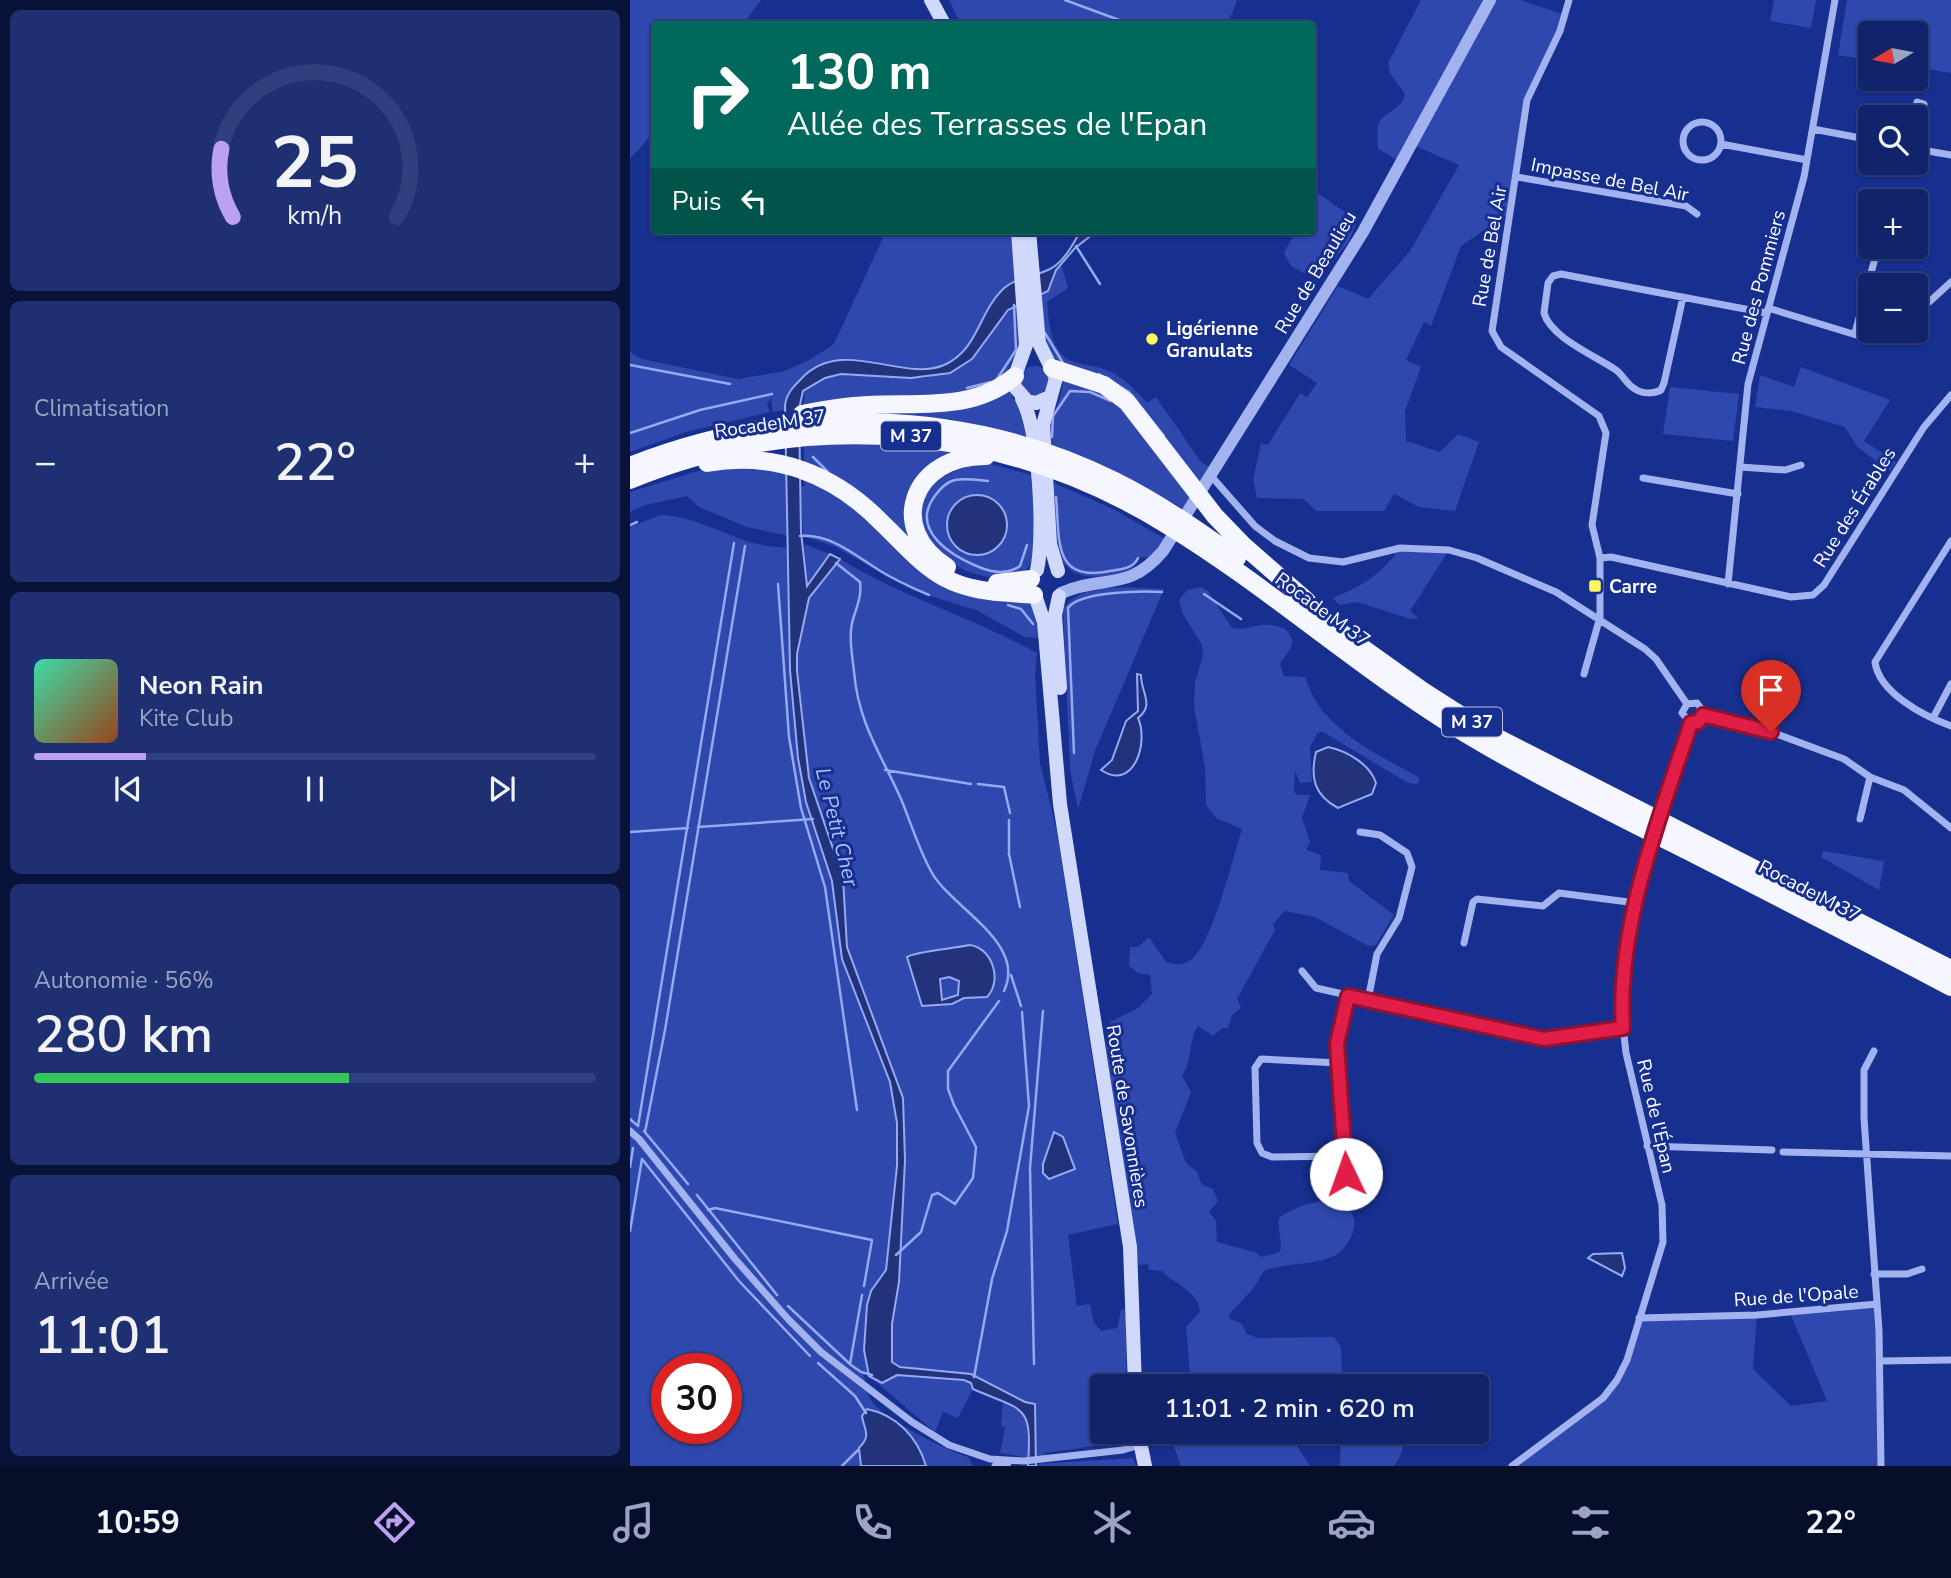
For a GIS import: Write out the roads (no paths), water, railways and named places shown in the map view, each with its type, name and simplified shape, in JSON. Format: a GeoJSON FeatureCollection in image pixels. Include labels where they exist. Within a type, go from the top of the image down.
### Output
{"type":"FeatureCollection","features":[{"type":"Feature","properties":{"kind":"highway"},"geometry":{"type":"LineString","coordinates":[[1050,367],[1097,382],[1119,396],[1136,413],[1198,496],[1243,545],[1304,598],[1328,624]]}},
{"type":"Feature","properties":{"kind":"highway"},"geometry":{"type":"LineString","coordinates":[[770,429],[803,424],[856,405],[958,401],[993,391],[1017,372]]}},
{"type":"Feature","properties":{"kind":"highway","name":"Rocade M 37"},"geometry":{"type":"LineString","coordinates":[[803,424],[852,434],[922,438],[1017,450],[1063,466],[1180,526],[1492,735],[1951,969]]}},
{"type":"Feature","properties":{"kind":"highway","name":"Rocade M 37"},"geometry":{"type":"LineString","coordinates":[[630,466],[673,450],[746,432],[770,429]]}},
{"type":"Feature","properties":{"kind":"highway","name":"Rocade M 37"},"geometry":{"type":"LineString","coordinates":[[630,480],[655,469],[722,449],[770,429]]}},
{"type":"Feature","properties":{"kind":"highway"},"geometry":{"type":"LineString","coordinates":[[1017,450],[967,456],[939,466],[919,488],[914,520],[924,547],[948,568],[985,581],[1034,585]]}},
{"type":"Feature","properties":{"kind":"highway"},"geometry":{"type":"LineString","coordinates":[[655,469],[730,461],[771,461],[804,470],[849,493],[917,559],[946,579],[975,590],[1034,585]]}},
{"type":"Feature","properties":{"kind":"highway","name":"Rocade M 37"},"geometry":{"type":"LineString","coordinates":[[1180,526],[1398,690],[1485,746],[1951,987]]}},
{"type":"Feature","properties":{"kind":"main road"},"geometry":{"type":"LineString","coordinates":[[931,0],[942,21]]}},
{"type":"Feature","properties":{"kind":"main road"},"geometry":{"type":"LineString","coordinates":[[1019,235],[1028,274]]}},
{"type":"Feature","properties":{"kind":"main road"},"geometry":{"type":"LineString","coordinates":[[1029,235],[1026,345],[1017,372],[1016,391],[1022,399],[1036,403],[1050,397]]}},
{"type":"Feature","properties":{"kind":"main road"},"geometry":{"type":"LineString","coordinates":[[1029,302],[1039,343],[1056,383],[1043,425],[1050,544],[1060,573],[1064,586],[1060,595],[1050,601],[1034,585],[1050,568],[1060,573]]}},
{"type":"Feature","properties":{"kind":"main road"},"geometry":{"type":"LineString","coordinates":[[1017,372],[1030,361],[1050,367]]}},
{"type":"Feature","properties":{"kind":"main road","name":"Route de Savonnières"},"geometry":{"type":"LineString","coordinates":[[1022,399],[1030,417],[1033,435],[1041,540],[1034,585],[1044,622],[1060,804],[1130,1247],[1135,1374]]}},
{"type":"Feature","properties":{"kind":"main road","name":"Route de Savonnières"},"geometry":{"type":"LineString","coordinates":[[1060,595],[1055,615],[1069,853]]}},
{"type":"Feature","properties":{"kind":"main road"},"geometry":{"type":"LineString","coordinates":[[1140,1444],[1145,1466]]}},
{"type":"Feature","properties":{"kind":"street","name":"Rue de Beaulieu"},"geometry":{"type":"LineString","coordinates":[[1060,595],[1085,584],[1128,579],[1142,573],[1163,551],[1212,477],[1363,232],[1490,0]]}},
{"type":"Feature","properties":{"kind":"street","name":"Rue de Bel Air"},"geometry":{"type":"LineString","coordinates":[[1569,0],[1560,31],[1527,100],[1492,331],[1501,346],[1599,416],[1604,424],[1606,433],[1592,525],[1600,558],[1600,617],[1584,674]]}},
{"type":"Feature","properties":{"kind":"street","name":"Rue des Pommiers"},"geometry":{"type":"LineString","coordinates":[[1728,584],[1748,384],[1807,160],[1835,0]]}},
{"type":"Feature","properties":{"kind":"street"},"geometry":{"type":"LineString","coordinates":[[1917,103],[1924,105]]}},
{"type":"Feature","properties":{"kind":"street"},"geometry":{"type":"LineString","coordinates":[[1703,122],[1717,129],[1721,144],[1713,157],[1698,160],[1688,155],[1682,141],[1689,127],[1703,122]]}},
{"type":"Feature","properties":{"kind":"street"},"geometry":{"type":"LineString","coordinates":[[1812,129],[1858,138]]}},
{"type":"Feature","properties":{"kind":"street"},"geometry":{"type":"LineString","coordinates":[[1721,144],[1807,160]]}},
{"type":"Feature","properties":{"kind":"street"},"geometry":{"type":"LineString","coordinates":[[1928,150],[1951,155]]}},
{"type":"Feature","properties":{"kind":"street","name":"Impasse de Bel Air"},"geometry":{"type":"LineString","coordinates":[[1517,177],[1686,206],[1697,214]]}},
{"type":"Feature","properties":{"kind":"street"},"geometry":{"type":"LineString","coordinates":[[1854,333],[1875,259]]}},
{"type":"Feature","properties":{"kind":"street"},"geometry":{"type":"LineString","coordinates":[[1683,297],[1664,383],[1661,390],[1651,393],[1633,389],[1616,370],[1579,348],[1553,327],[1544,313],[1548,283],[1557,275],[1767,310],[1858,334]]}},
{"type":"Feature","properties":{"kind":"street"},"geometry":{"type":"LineString","coordinates":[[1928,303],[1951,282]]}},
{"type":"Feature","properties":{"kind":"street","name":"Rue des Érables"},"geometry":{"type":"LineString","coordinates":[[1600,558],[1611,557],[1791,597],[1808,597],[1819,591],[1924,427],[1951,395]]}},
{"type":"Feature","properties":{"kind":"street"},"geometry":{"type":"LineString","coordinates":[[1740,467],[1785,470],[1801,465]]}},
{"type":"Feature","properties":{"kind":"street"},"geometry":{"type":"LineString","coordinates":[[1212,477],[1255,526],[1275,541],[1310,558],[1343,562],[1400,548],[1449,550],[1517,574],[1556,592],[1588,615],[1600,617],[1656,659],[1687,704]]}},
{"type":"Feature","properties":{"kind":"street"},"geometry":{"type":"LineString","coordinates":[[1643,478],[1738,494]]}},
{"type":"Feature","properties":{"kind":"street"},"geometry":{"type":"LineString","coordinates":[[1951,541],[1875,662],[1877,672],[1886,685],[1933,718],[1951,726]]}},
{"type":"Feature","properties":{"kind":"street","name":"Rue de Beaulieu"},"geometry":{"type":"LineString","coordinates":[[1060,573],[1085,584]]}},
{"type":"Feature","properties":{"kind":"street"},"geometry":{"type":"LineString","coordinates":[[1933,718],[1951,684]]}},
{"type":"Feature","properties":{"kind":"street"},"geometry":{"type":"LineString","coordinates":[[1687,704],[1697,703],[1703,715]]}},
{"type":"Feature","properties":{"kind":"street"},"geometry":{"type":"LineString","coordinates":[[1687,704],[1682,713],[1691,723],[1698,722],[1703,715]]}},
{"type":"Feature","properties":{"kind":"street"},"geometry":{"type":"LineString","coordinates":[[1703,715],[1758,727],[1844,760],[1870,777],[1904,790],[1951,828]]}},
{"type":"Feature","properties":{"kind":"street","name":"Rue de l'Épan"},"geometry":{"type":"LineString","coordinates":[[1512,1466],[1611,1388],[1627,1360],[1664,1235],[1662,1205],[1623,1028],[1624,967],[1636,902],[1691,723]]}},
{"type":"Feature","properties":{"kind":"street"},"geometry":{"type":"LineString","coordinates":[[1860,819],[1870,777]]}},
{"type":"Feature","properties":{"kind":"street"},"geometry":{"type":"LineString","coordinates":[[1360,832],[1380,835],[1407,853],[1412,867],[1399,918],[1377,954],[1368,1000]]}},
{"type":"Feature","properties":{"kind":"street"},"geometry":{"type":"LineString","coordinates":[[1464,943],[1477,898],[1543,906],[1559,893],[1636,902]]}},
{"type":"Feature","properties":{"kind":"street"},"geometry":{"type":"LineString","coordinates":[[1302,971],[1311,986],[1544,1039],[1623,1028]]}},
{"type":"Feature","properties":{"kind":"street"},"geometry":{"type":"LineString","coordinates":[[1346,1174],[1337,1044],[1348,996]]}},
{"type":"Feature","properties":{"kind":"street"},"geometry":{"type":"LineString","coordinates":[[1874,1051],[1864,1070],[1864,1118],[1869,1155],[1877,1304]]}},
{"type":"Feature","properties":{"kind":"street"},"geometry":{"type":"LineString","coordinates":[[1338,1063],[1267,1057],[1258,1063],[1255,1068],[1257,1143],[1262,1153],[1272,1157],[1344,1156]]}},
{"type":"Feature","properties":{"kind":"street"},"geometry":{"type":"LineString","coordinates":[[630,1131],[758,1287],[821,1352],[912,1422],[949,1445],[984,1462],[1020,1462]]}},
{"type":"Feature","properties":{"kind":"street"},"geometry":{"type":"LineString","coordinates":[[1647,1146],[1772,1150]]}},
{"type":"Feature","properties":{"kind":"street"},"geometry":{"type":"LineString","coordinates":[[1783,1152],[1951,1156]]}},
{"type":"Feature","properties":{"kind":"street"},"geometry":{"type":"LineString","coordinates":[[1874,1274],[1907,1273],[1922,1269]]}},
{"type":"Feature","properties":{"kind":"street","name":"Rue de l'Opale"},"geometry":{"type":"LineString","coordinates":[[1639,1318],[1768,1314],[1877,1304],[1881,1466]]}},
{"type":"Feature","properties":{"kind":"street"},"geometry":{"type":"LineString","coordinates":[[1880,1361],[1951,1360]]}},
{"type":"Feature","properties":{"kind":"street"},"geometry":{"type":"LineString","coordinates":[[995,1466],[1040,1460],[1112,1444]]}},
{"type":"Feature","properties":{"kind":"waterway"},"geometry":{"type":"LineString","coordinates":[[1065,0],[1122,21]]}},
{"type":"Feature","properties":{"kind":"waterway"},"geometry":{"type":"LineString","coordinates":[[1076,246],[1100,284]]}},
{"type":"Feature","properties":{"kind":"waterway"},"geometry":{"type":"LineString","coordinates":[[997,379],[1016,350],[1014,305]]}},
{"type":"Feature","properties":{"kind":"waterway"},"geometry":{"type":"LineString","coordinates":[[1045,333],[1063,363]]}},
{"type":"Feature","properties":{"kind":"waterway"},"geometry":{"type":"LineString","coordinates":[[630,365],[730,384]]}},
{"type":"Feature","properties":{"kind":"waterway"},"geometry":{"type":"LineString","coordinates":[[1099,374],[1129,392],[1164,436]]}},
{"type":"Feature","properties":{"kind":"waterway"},"geometry":{"type":"LineString","coordinates":[[967,388],[991,382]]}},
{"type":"Feature","properties":{"kind":"waterway"},"geometry":{"type":"LineString","coordinates":[[1052,437],[1053,416],[1070,391],[1090,392],[1111,401]]}},
{"type":"Feature","properties":{"kind":"waterway"},"geometry":{"type":"LineString","coordinates":[[630,433],[700,410],[772,394]]}},
{"type":"Feature","properties":{"kind":"waterway"},"geometry":{"type":"LineString","coordinates":[[813,457],[828,472]]}},
{"type":"Feature","properties":{"kind":"waterway"},"geometry":{"type":"LineString","coordinates":[[988,481],[959,479],[943,486],[928,509],[927,521],[937,541],[957,556],[995,572],[1010,571],[1020,566],[1027,545]]}},
{"type":"Feature","properties":{"kind":"waterway"},"geometry":{"type":"LineString","coordinates":[[1056,497],[1060,542],[1068,564],[1091,573],[1126,568],[1138,558]]}},
{"type":"Feature","properties":{"kind":"waterway"},"geometry":{"type":"LineString","coordinates":[[630,525],[637,522]]}},
{"type":"Feature","properties":{"kind":"waterway"},"geometry":{"type":"LineString","coordinates":[[800,536],[812,536],[836,543],[889,576],[929,595]]}},
{"type":"Feature","properties":{"kind":"waterway"},"geometry":{"type":"LineString","coordinates":[[638,1126],[734,543]]}},
{"type":"Feature","properties":{"kind":"waterway"},"geometry":{"type":"LineString","coordinates":[[645,1132],[665,1030],[745,546]]}},
{"type":"Feature","properties":{"kind":"waterway"},"geometry":{"type":"LineString","coordinates":[[836,563],[860,582],[851,641],[856,690],[865,722],[932,873],[997,942],[1005,957],[1008,974],[1004,991]]}},
{"type":"Feature","properties":{"kind":"waterway"},"geometry":{"type":"LineString","coordinates":[[778,584],[789,737],[801,808],[825,887],[857,1110]]}},
{"type":"Feature","properties":{"kind":"waterway"},"geometry":{"type":"LineString","coordinates":[[1074,753],[1068,608],[1075,602],[1098,595],[1162,592]]}},
{"type":"Feature","properties":{"kind":"waterway"},"geometry":{"type":"LineString","coordinates":[[1204,594],[1241,619]]}},
{"type":"Feature","properties":{"kind":"waterway"},"geometry":{"type":"LineString","coordinates":[[1008,605],[1021,609],[1033,624]]}},
{"type":"Feature","properties":{"kind":"waterway"},"geometry":{"type":"LineString","coordinates":[[885,770],[971,784]]}},
{"type":"Feature","properties":{"kind":"waterway"},"geometry":{"type":"LineString","coordinates":[[978,784],[1004,787],[1010,813]]}},
{"type":"Feature","properties":{"kind":"waterway","name":"Le Petit Cher"},"geometry":{"type":"LineString","coordinates":[[698,827],[813,819]]}},
{"type":"Feature","properties":{"kind":"waterway"},"geometry":{"type":"LineString","coordinates":[[1009,820],[1009,854],[1020,907]]}},
{"type":"Feature","properties":{"kind":"waterway"},"geometry":{"type":"LineString","coordinates":[[630,832],[688,828]]}},
{"type":"Feature","properties":{"kind":"waterway"},"geometry":{"type":"LineString","coordinates":[[1011,975],[1021,1006]]}},
{"type":"Feature","properties":{"kind":"waterway"},"geometry":{"type":"LineString","coordinates":[[896,1255],[921,1232],[932,1195],[938,1193],[955,1204],[973,1178],[976,1147],[948,1089],[948,1071],[999,1001]]}},
{"type":"Feature","properties":{"kind":"waterway"},"geometry":{"type":"LineString","coordinates":[[1034,1364],[1030,1168],[1043,1011]]}},
{"type":"Feature","properties":{"kind":"waterway"},"geometry":{"type":"LineString","coordinates":[[974,1377],[992,1279],[1007,1231],[1029,1106],[1022,1012]]}},
{"type":"Feature","properties":{"kind":"waterway"},"geometry":{"type":"LineString","coordinates":[[630,1119],[638,1126]]}},
{"type":"Feature","properties":{"kind":"waterway"},"geometry":{"type":"LineString","coordinates":[[644,1131],[688,1184]]}},
{"type":"Feature","properties":{"kind":"waterway"},"geometry":{"type":"LineString","coordinates":[[630,1167],[633,1148]]}},
{"type":"Feature","properties":{"kind":"waterway"},"geometry":{"type":"LineString","coordinates":[[642,1159],[739,1281],[810,1356]]}},
{"type":"Feature","properties":{"kind":"waterway"},"geometry":{"type":"LineString","coordinates":[[630,1231],[642,1159]]}},
{"type":"Feature","properties":{"kind":"waterway"},"geometry":{"type":"LineString","coordinates":[[697,1195],[777,1295]]}},
{"type":"Feature","properties":{"kind":"waterway"},"geometry":{"type":"LineString","coordinates":[[708,1210],[715,1208],[872,1240],[864,1286]]}},
{"type":"Feature","properties":{"kind":"waterway"},"geometry":{"type":"LineString","coordinates":[[850,1364],[862,1295]]}},
{"type":"Feature","properties":{"kind":"waterway"},"geometry":{"type":"LineString","coordinates":[[788,1306],[851,1365],[872,1375]]}},
{"type":"Feature","properties":{"kind":"waterway"},"geometry":{"type":"LineString","coordinates":[[818,1363],[855,1396],[866,1413]]}},
{"type":"Feature","properties":{"kind":"waterway"},"geometry":{"type":"LineString","coordinates":[[842,1466],[858,1450]]}},
{"type":"Feature","properties":{"kind":"place","name":"Ligérienne Granulats"},"geometry":{"type":"Point","coordinates":[1152,339]}},
{"type":"Feature","properties":{"kind":"place","name":"Carre"},"geometry":{"type":"Point","coordinates":[1595,586]}}]}
